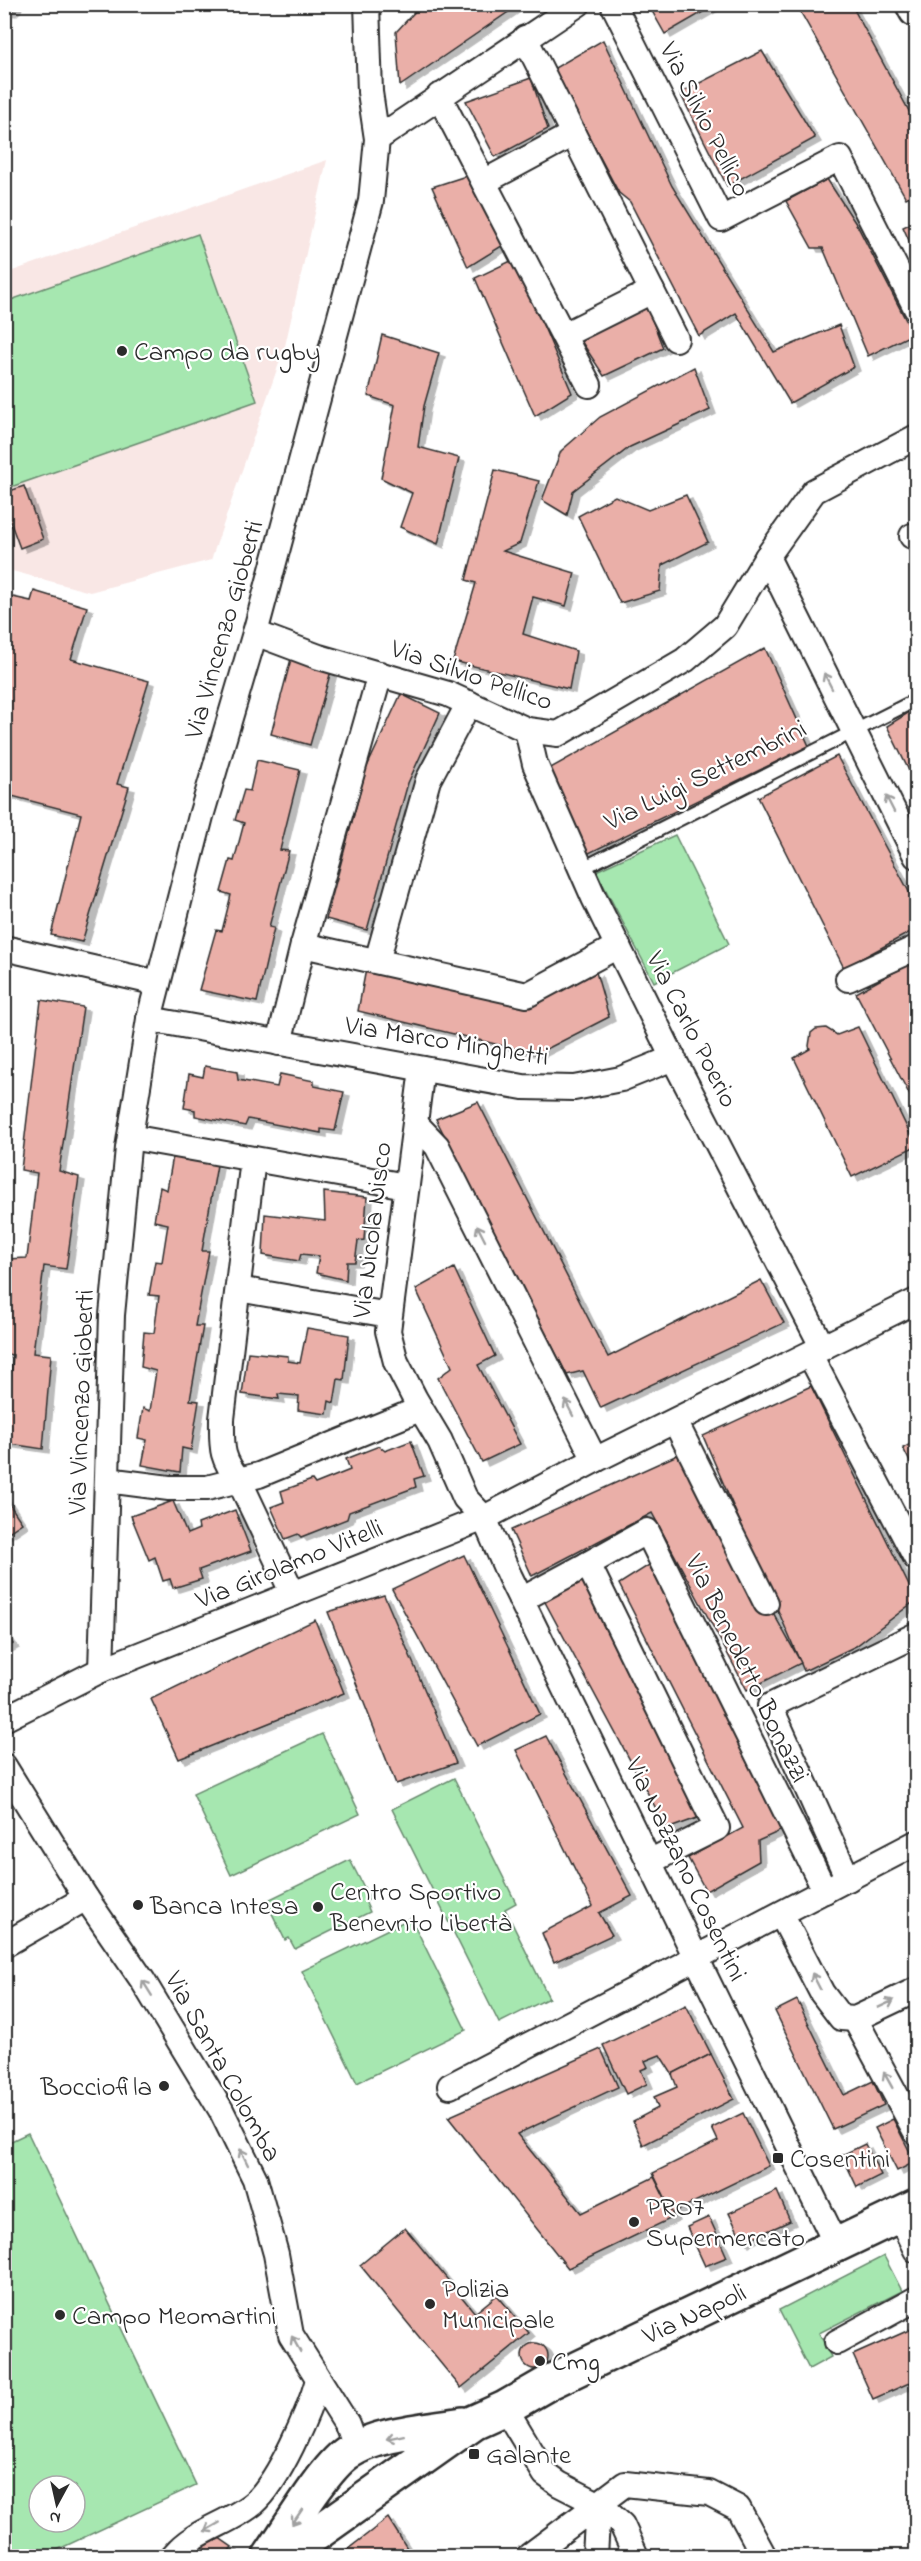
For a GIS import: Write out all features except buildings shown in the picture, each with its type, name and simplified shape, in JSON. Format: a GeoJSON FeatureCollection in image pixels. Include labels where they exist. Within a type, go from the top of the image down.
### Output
{"type":"FeatureCollection","features":[{"type":"Feature","properties":{"kind":"street","name":"Via Vincenzo Gioberti"},"geometry":{"type":"LineString","coordinates":[[101,1670],[112,1315],[130,1137],[149,1019],[158,983],[201,816],[255,633],[371,201],[377,139],[370,92],[367,4]]}},
{"type":"Feature","properties":{"kind":"street"},"geometry":{"type":"LineString","coordinates":[[377,139],[578,4]]}},
{"type":"Feature","properties":{"kind":"street","name":"Via Silvio Pellico"},"geometry":{"type":"LineString","coordinates":[[613,4],[721,219],[840,158],[916,308]]}},
{"type":"Feature","properties":{"kind":"street"},"geometry":{"type":"LineString","coordinates":[[914,4],[916,10]]}},
{"type":"Feature","properties":{"kind":"street"},"geometry":{"type":"LineString","coordinates":[[525,38],[676,339]]}},
{"type":"Feature","properties":{"kind":"street"},"geometry":{"type":"LineString","coordinates":[[439,96],[589,385]]}},
{"type":"Feature","properties":{"kind":"street"},"geometry":{"type":"LineString","coordinates":[[484,182],[573,134]]}},
{"type":"Feature","properties":{"kind":"street"},"geometry":{"type":"LineString","coordinates":[[564,335],[652,291]]}},
{"type":"Feature","properties":{"kind":"street","name":"Via Silvio Pellico"},"geometry":{"type":"LineString","coordinates":[[255,633],[319,657],[448,694],[527,730],[558,734],[685,660],[725,626],[767,556],[814,490],[916,438]]}},
{"type":"Feature","properties":{"kind":"street"},"geometry":{"type":"LineString","coordinates":[[767,556],[916,856]]}},
{"type":"Feature","properties":{"kind":"street"},"geometry":{"type":"LineString","coordinates":[[279,1043],[303,945],[380,674]]}},
{"type":"Feature","properties":{"kind":"street"},"geometry":{"type":"LineString","coordinates":[[377,961],[428,780],[469,703]]}},
{"type":"Feature","properties":{"kind":"street","name":"Via Carlo Poerio"},"geometry":{"type":"LineString","coordinates":[[527,730],[535,764],[581,869],[816,1351]]}},
{"type":"Feature","properties":{"kind":"street"},"geometry":{"type":"LineString","coordinates":[[303,945],[527,995],[618,946]]}},
{"type":"Feature","properties":{"kind":"street"},"geometry":{"type":"LineString","coordinates":[[4,948],[158,983]]}},
{"type":"Feature","properties":{"kind":"street"},"geometry":{"type":"LineString","coordinates":[[848,979],[916,948]]}},
{"type":"Feature","properties":{"kind":"street","name":"Via Marco Minghetti"},"geometry":{"type":"LineString","coordinates":[[149,1019],[523,1088],[574,1088],[621,1079],[673,1058]]}},
{"type":"Feature","properties":{"kind":"street","name":"Via Nicola Nisco"},"geometry":{"type":"LineString","coordinates":[[422,1069],[388,1330],[396,1362],[440,1441],[465,1498],[484,1518]]}},
{"type":"Feature","properties":{"kind":"street"},"geometry":{"type":"LineString","coordinates":[[415,1123],[437,1146],[595,1460]]}},
{"type":"Feature","properties":{"kind":"street"},"geometry":{"type":"LineString","coordinates":[[130,1137],[406,1186]]}},
{"type":"Feature","properties":{"kind":"street"},"geometry":{"type":"LineString","coordinates":[[254,1159],[222,1419],[222,1454],[228,1467],[239,1480],[293,1594]]}},
{"type":"Feature","properties":{"kind":"street"},"geometry":{"type":"LineString","coordinates":[[238,1289],[389,1315]]}},
{"type":"Feature","properties":{"kind":"street","name":"Via Girolamo Vitelli"},"geometry":{"type":"LineString","coordinates":[[4,1719],[101,1670],[484,1518],[595,1460],[916,1301]]}},
{"type":"Feature","properties":{"kind":"street"},"geometry":{"type":"LineString","coordinates":[[816,1351],[916,1558]]}},
{"type":"Feature","properties":{"kind":"street"},"geometry":{"type":"LineString","coordinates":[[107,1480],[169,1488],[207,1488],[259,1475],[420,1408]]}},
{"type":"Feature","properties":{"kind":"street"},"geometry":{"type":"LineString","coordinates":[[675,1421],[766,1603]]}},
{"type":"Feature","properties":{"kind":"street","name":"Via Nazzano Cosentini"},"geometry":{"type":"LineString","coordinates":[[484,1518],[521,1600],[837,2246]]}},
{"type":"Feature","properties":{"kind":"street","name":"Via Benedetto Bonazzi"},"geometry":{"type":"LineString","coordinates":[[521,1600],[647,1531],[825,1891]]}},
{"type":"Feature","properties":{"kind":"street"},"geometry":{"type":"LineString","coordinates":[[588,1564],[717,1828],[649,1862]]}},
{"type":"Feature","properties":{"kind":"street","name":"Via Benedetto Bonazzi"},"geometry":{"type":"LineString","coordinates":[[848,1879],[770,1706],[916,1635]]}},
{"type":"Feature","properties":{"kind":"street","name":"Via Santa Colomba"},"geometry":{"type":"LineString","coordinates":[[4,1766],[86,1898],[143,1981],[221,2110],[255,2178],[276,2254],[291,2335],[347,2424],[356,2449]]}},
{"type":"Feature","properties":{"kind":"street"},"geometry":{"type":"LineString","coordinates":[[450,2086],[916,1843]]}},
{"type":"Feature","properties":{"kind":"street"},"geometry":{"type":"LineString","coordinates":[[4,1945],[86,1898]]}},
{"type":"Feature","properties":{"kind":"street"},"geometry":{"type":"LineString","coordinates":[[781,1914],[822,1993],[841,2018],[855,2019],[916,1990]]}},
{"type":"Feature","properties":{"kind":"street"},"geometry":{"type":"LineString","coordinates":[[855,2019],[916,2132]]}},
{"type":"Feature","properties":{"kind":"street"},"geometry":{"type":"LineString","coordinates":[[908,2212],[916,2250]]}},
{"type":"Feature","properties":{"kind":"street","name":"Via Napoli"},"geometry":{"type":"LineString","coordinates":[[285,2556],[474,2422],[505,2408],[552,2381],[908,2212]]}},
{"type":"Feature","properties":{"kind":"street"},"geometry":{"type":"LineString","coordinates":[[837,2342],[916,2299]]}},
{"type":"Feature","properties":{"kind":"street"},"geometry":{"type":"LineString","coordinates":[[173,2556],[183,2544],[254,2503],[279,2469],[311,2404],[318,2380]]}},
{"type":"Feature","properties":{"kind":"street"},"geometry":{"type":"LineString","coordinates":[[505,2408],[545,2474],[559,2484],[598,2504],[622,2525],[636,2556]]}},
{"type":"Feature","properties":{"kind":"street","name":"Via Napoli"},"geometry":{"type":"LineString","coordinates":[[270,2556],[324,2478],[346,2454],[369,2442],[474,2422]]}},
{"type":"Feature","properties":{"kind":"street"},"geometry":{"type":"LineString","coordinates":[[356,2449],[371,2462],[378,2475],[381,2488]]}},
{"type":"Feature","properties":{"kind":"street"},"geometry":{"type":"LineString","coordinates":[[324,2478],[328,2491],[336,2500],[351,2509]]}},
{"type":"Feature","properties":{"kind":"street"},"geometry":{"type":"LineString","coordinates":[[529,2556],[625,2484],[709,2493],[738,2508],[764,2556]]}},
{"type":"Feature","properties":{"kind":"street"},"geometry":{"type":"LineString","coordinates":[[595,2556],[598,2504]]}},
{"type":"Feature","properties":{"kind":"lane","name":"Via Luigi Settembrini"},"geometry":{"type":"LineString","coordinates":[[581,869],[916,700]]}},
{"type":"Feature","properties":{"kind":"shaded area"},"geometry":{"type":"Polygon","coordinates":[[[327,160],[285,346],[211,560],[90,592],[5,569],[4,274],[327,160]]]}},
{"type":"Feature","properties":{"kind":"green space","name":"Campo da rugby"},"geometry":{"type":"Polygon","coordinates":[[[198,234],[257,401],[8,488],[4,477],[5,302],[198,234]]]}},
{"type":"Feature","properties":{"kind":"green space"},"geometry":{"type":"Polygon","coordinates":[[[675,835],[729,944],[654,982],[596,871],[675,835]]]}},
{"type":"Feature","properties":{"kind":"green space"},"geometry":{"type":"Polygon","coordinates":[[[322,1734],[360,1814],[231,1875],[193,1794],[322,1734]]]}},
{"type":"Feature","properties":{"kind":"green space"},"geometry":{"type":"Polygon","coordinates":[[[454,1778],[516,1903],[505,1909],[549,1998],[499,2023],[392,1809],[454,1778]]]}},
{"type":"Feature","properties":{"kind":"green space","name":"Centro Sportivo Benevnto Libertà"},"geometry":{"type":"Polygon","coordinates":[[[350,1860],[370,1899],[365,1901],[370,1912],[295,1949],[289,1938],[285,1940],[266,1901],[350,1860]]]}},
{"type":"Feature","properties":{"kind":"green space"},"geometry":{"type":"Polygon","coordinates":[[[411,1918],[466,2030],[357,2083],[302,1971],[411,1918]]]}},
{"type":"Feature","properties":{"kind":"green space","name":"Campo Meomartini"},"geometry":{"type":"Polygon","coordinates":[[[28,2133],[196,2485],[44,2556],[5,2556],[5,2144],[28,2133]]]}},
{"type":"Feature","properties":{"kind":"green space"},"geometry":{"type":"Polygon","coordinates":[[[884,2256],[902,2291],[819,2333],[831,2357],[809,2369],[779,2310],[884,2256]]]}},
{"type":"Feature","properties":{"kind":"place","name":"Campo da rugby"},"geometry":{"type":"Point","coordinates":[122,351]}},
{"type":"Feature","properties":{"kind":"place","name":"Banca Intesa"},"geometry":{"type":"Point","coordinates":[138,1905]}},
{"type":"Feature","properties":{"kind":"place","name":"Centro Sportivo Benevnto Libertà"},"geometry":{"type":"Point","coordinates":[318,1907]}},
{"type":"Feature","properties":{"kind":"place","name":"Bocciofila"},"geometry":{"type":"Point","coordinates":[164,2086]}},
{"type":"Feature","properties":{"kind":"place","name":"Cosentini"},"geometry":{"type":"Point","coordinates":[778,2158]}},
{"type":"Feature","properties":{"kind":"place","name":"PRO7 Supermercato"},"geometry":{"type":"Point","coordinates":[634,2222]}},
{"type":"Feature","properties":{"kind":"place","name":"Polizia Municipale"},"geometry":{"type":"Point","coordinates":[430,2304]}},
{"type":"Feature","properties":{"kind":"place","name":"Campo Meomartini"},"geometry":{"type":"Point","coordinates":[60,2315]}},
{"type":"Feature","properties":{"kind":"place","name":"Cmg"},"geometry":{"type":"Point","coordinates":[540,2361]}},
{"type":"Feature","properties":{"kind":"place","name":"Galante"},"geometry":{"type":"Point","coordinates":[474,2454]}}]}
